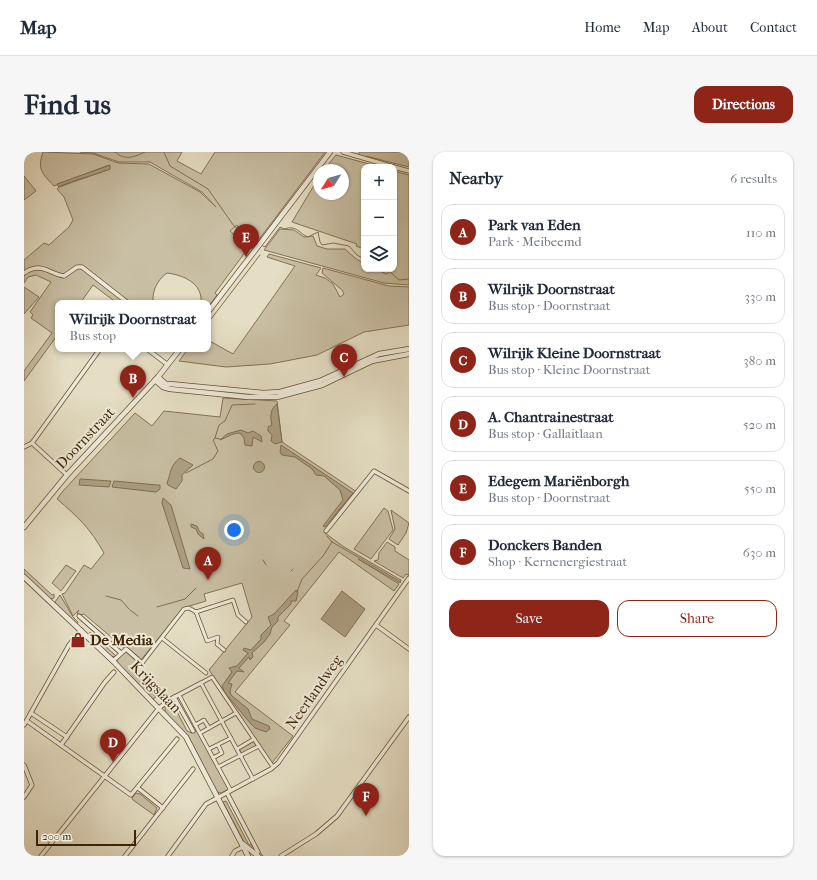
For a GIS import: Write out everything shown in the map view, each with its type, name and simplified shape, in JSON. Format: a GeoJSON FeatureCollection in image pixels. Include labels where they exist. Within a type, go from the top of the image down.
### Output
{"type":"FeatureCollection","features":[{"type":"Feature","properties":{"kind":"street"},"geometry":{"type":"LineString","coordinates":[[211,308],[330,152]]}},
{"type":"Feature","properties":{"kind":"street"},"geometry":{"type":"LineString","coordinates":[[343,152],[384,164]]}},
{"type":"Feature","properties":{"kind":"street"},"geometry":{"type":"LineString","coordinates":[[397,168],[409,171]]}},
{"type":"Feature","properties":{"kind":"street"},"geometry":{"type":"LineString","coordinates":[[24,273],[35,268],[50,270],[64,276],[77,267],[82,267],[124,300]]}},
{"type":"Feature","properties":{"kind":"street"},"geometry":{"type":"LineString","coordinates":[[156,378],[166,384],[274,393],[312,384],[379,354],[409,349]]}},
{"type":"Feature","properties":{"kind":"street"},"geometry":{"type":"LineString","coordinates":[[24,447],[32,443],[98,352]]}},
{"type":"Feature","properties":{"kind":"street"},"geometry":{"type":"LineString","coordinates":[[151,352],[168,365]]}},
{"type":"Feature","properties":{"kind":"street","name":"Doornstraat"},"geometry":{"type":"LineString","coordinates":[[24,526],[67,475],[168,365],[178,352]]}},
{"type":"Feature","properties":{"kind":"street"},"geometry":{"type":"LineString","coordinates":[[156,378],[163,387],[170,389],[248,397],[277,397],[322,385],[372,361],[409,354]]}},
{"type":"Feature","properties":{"kind":"street"},"geometry":{"type":"LineString","coordinates":[[32,443],[67,475]]}},
{"type":"Feature","properties":{"kind":"street"},"geometry":{"type":"LineString","coordinates":[[326,531],[374,471],[409,491]]}},
{"type":"Feature","properties":{"kind":"street","name":"Krijgslaan"},"geometry":{"type":"LineString","coordinates":[[24,578],[113,661],[186,737],[248,856]]}},
{"type":"Feature","properties":{"kind":"street","name":"Neerlandweg"},"geometry":{"type":"LineString","coordinates":[[168,856],[204,806],[273,767],[296,739],[409,578]]}},
{"type":"Feature","properties":{"kind":"street"},"geometry":{"type":"LineString","coordinates":[[196,612],[233,600],[238,615],[246,622]]}},
{"type":"Feature","properties":{"kind":"street"},"geometry":{"type":"LineString","coordinates":[[113,661],[126,649],[142,663],[184,609],[189,608],[196,612],[207,641],[218,638],[217,644],[224,650]]}},
{"type":"Feature","properties":{"kind":"street"},"geometry":{"type":"LineString","coordinates":[[79,616],[121,653]]}},
{"type":"Feature","properties":{"kind":"street"},"geometry":{"type":"LineString","coordinates":[[376,625],[409,649]]}},
{"type":"Feature","properties":{"kind":"street"},"geometry":{"type":"LineString","coordinates":[[24,725],[69,645],[81,630]]}},
{"type":"Feature","properties":{"kind":"street"},"geometry":{"type":"LineString","coordinates":[[162,638],[206,673]]}},
{"type":"Feature","properties":{"kind":"street"},"geometry":{"type":"LineString","coordinates":[[61,745],[104,682],[114,672]]}},
{"type":"Feature","properties":{"kind":"street"},"geometry":{"type":"LineString","coordinates":[[41,856],[159,708],[174,697],[212,677],[273,767]]}},
{"type":"Feature","properties":{"kind":"street"},"geometry":{"type":"LineString","coordinates":[[201,683],[253,779]]}},
{"type":"Feature","properties":{"kind":"street"},"geometry":{"type":"LineString","coordinates":[[179,695],[230,789],[228,792]]}},
{"type":"Feature","properties":{"kind":"street","name":"Krijgslaan"},"geometry":{"type":"LineString","coordinates":[[174,697],[193,731]]}},
{"type":"Feature","properties":{"kind":"street"},"geometry":{"type":"LineString","coordinates":[[24,713],[67,737]]}},
{"type":"Feature","properties":{"kind":"street"},"geometry":{"type":"LineString","coordinates":[[200,733],[236,713]]}},
{"type":"Feature","properties":{"kind":"street"},"geometry":{"type":"LineString","coordinates":[[281,856],[322,830],[337,816],[409,717]]}},
{"type":"Feature","properties":{"kind":"street"},"geometry":{"type":"LineString","coordinates":[[195,725],[204,720],[209,728]]}},
{"type":"Feature","properties":{"kind":"street"},"geometry":{"type":"LineString","coordinates":[[26,721],[132,795],[177,739]]}},
{"type":"Feature","properties":{"kind":"street"},"geometry":{"type":"LineString","coordinates":[[209,749],[231,738]]}},
{"type":"Feature","properties":{"kind":"street"},"geometry":{"type":"LineString","coordinates":[[237,749],[254,739]]}},
{"type":"Feature","properties":{"kind":"street"},"geometry":{"type":"LineString","coordinates":[[213,758],[222,753],[218,745]]}},
{"type":"Feature","properties":{"kind":"street"},"geometry":{"type":"LineString","coordinates":[[218,767],[258,746]]}},
{"type":"Feature","properties":{"kind":"street"},"geometry":{"type":"LineString","coordinates":[[24,765],[32,785],[24,797]]}},
{"type":"Feature","properties":{"kind":"street"},"geometry":{"type":"LineString","coordinates":[[125,856],[193,769]]}},
{"type":"Feature","properties":{"kind":"street"},"geometry":{"type":"LineString","coordinates":[[138,788],[163,808]]}},
{"type":"Feature","properties":{"kind":"street","name":"Krijgslaan"},"geometry":{"type":"LineString","coordinates":[[228,792],[258,854]]}},
{"type":"Feature","properties":{"kind":"street","name":"Krijgslaan"},"geometry":{"type":"LineString","coordinates":[[239,837],[246,847],[258,854]]}},
{"type":"Feature","properties":{"kind":"street"},"geometry":{"type":"LineString","coordinates":[[232,856],[235,851],[243,847]]}},
{"type":"Feature","properties":{"kind":"shaded area"},"geometry":{"type":"Polygon","coordinates":[[[43,152],[93,154],[118,163],[149,164],[200,192],[216,207],[202,192],[150,162],[119,162],[93,153],[80,152],[182,152],[177,161],[201,174],[215,152],[325,152],[316,164],[313,164],[313,168],[257,242],[240,231],[237,225],[230,231],[249,247],[215,293],[217,295],[211,303],[211,300],[201,300],[199,290],[191,281],[167,273],[158,282],[153,294],[153,300],[113,300],[93,285],[82,300],[55,300],[55,338],[24,381],[24,371],[52,333],[31,318],[33,315],[30,312],[51,282],[36,275],[28,277],[24,283],[24,260],[44,243],[49,245],[69,227],[73,220],[64,197],[57,189],[110,169],[109,165],[54,186],[46,178],[40,163],[43,152]]]}},
{"type":"Feature","properties":{"kind":"shaded area"},"geometry":{"type":"Polygon","coordinates":[[[360,152],[409,152],[409,167],[366,156],[364,159],[356,157],[360,152]]]}},
{"type":"Feature","properties":{"kind":"shaded area"},"geometry":{"type":"Polygon","coordinates":[[[336,155],[369,164],[361,164],[361,248],[356,246],[357,244],[292,222],[313,187],[313,200],[349,200],[349,164],[329,164],[336,155]]]}},
{"type":"Feature","properties":{"kind":"shaded area"},"geometry":{"type":"Polygon","coordinates":[[[110,165],[110,169],[59,187],[57,184],[110,165]]]}},
{"type":"Feature","properties":{"kind":"shaded area"},"geometry":{"type":"Polygon","coordinates":[[[397,172],[409,175],[409,285],[384,283],[264,250],[280,229],[294,230],[304,237],[313,236],[317,246],[327,249],[345,249],[361,262],[361,272],[383,272],[387,274],[388,272],[397,272],[397,172]]]}},
{"type":"Feature","properties":{"kind":"shaded area"},"geometry":{"type":"Polygon","coordinates":[[[24,176],[36,191],[24,200],[24,176]]]}},
{"type":"Feature","properties":{"kind":"shaded area"},"geometry":{"type":"Polygon","coordinates":[[[269,254],[321,268],[316,275],[325,278],[333,284],[340,297],[344,294],[342,290],[322,273],[323,268],[389,286],[409,287],[409,325],[364,332],[317,355],[270,364],[226,367],[179,361],[186,352],[211,352],[211,342],[233,354],[295,266],[267,257],[269,254]]]}},
{"type":"Feature","properties":{"kind":"shaded area"},"geometry":{"type":"Polygon","coordinates":[[[24,287],[39,297],[24,314],[24,287]]]}},
{"type":"Feature","properties":{"kind":"shaded area"},"geometry":{"type":"Polygon","coordinates":[[[223,398],[277,401],[282,442],[357,492],[325,533],[344,547],[401,580],[400,583],[358,559],[399,584],[394,591],[339,552],[284,621],[290,625],[235,692],[293,736],[272,763],[209,670],[252,617],[242,583],[204,594],[206,601],[183,608],[132,671],[156,697],[153,699],[117,662],[117,659],[126,651],[124,648],[84,614],[79,615],[77,613],[79,610],[73,616],[62,594],[65,593],[84,565],[91,569],[104,553],[83,523],[57,499],[63,491],[135,413],[152,426],[164,411],[220,417],[223,398]]]}},
{"type":"Feature","properties":{"kind":"shaded area"},"geometry":{"type":"Polygon","coordinates":[[[277,404],[282,442],[275,444],[271,441],[272,435],[268,431],[268,427],[272,425],[271,413],[277,404]]]}},
{"type":"Feature","properties":{"kind":"shaded area"},"geometry":{"type":"Polygon","coordinates":[[[241,430],[248,433],[253,431],[261,436],[262,442],[253,437],[252,446],[245,445],[244,438],[240,433],[220,440],[227,434],[241,430]]]}},
{"type":"Feature","properties":{"kind":"shaded area"},"geometry":{"type":"Polygon","coordinates":[[[281,445],[353,493],[325,527],[323,526],[343,500],[340,490],[324,476],[316,475],[312,469],[295,457],[282,455],[280,452],[281,445]]]}},
{"type":"Feature","properties":{"kind":"shaded area"},"geometry":{"type":"Polygon","coordinates":[[[180,458],[193,465],[182,475],[182,481],[176,489],[167,483],[173,466],[180,458]]]}},
{"type":"Feature","properties":{"kind":"shaded area"},"geometry":{"type":"Polygon","coordinates":[[[257,462],[261,462],[263,463],[263,471],[257,472],[254,469],[254,465],[257,462]]]}},
{"type":"Feature","properties":{"kind":"shaded area"},"geometry":{"type":"Polygon","coordinates":[[[80,479],[111,481],[109,487],[79,485],[80,479]]]}},
{"type":"Feature","properties":{"kind":"shaded area"},"geometry":{"type":"Polygon","coordinates":[[[114,481],[160,485],[160,489],[156,492],[112,487],[114,481]]]}},
{"type":"Feature","properties":{"kind":"shaded area"},"geometry":{"type":"Polygon","coordinates":[[[163,498],[171,505],[190,569],[183,568],[162,503],[163,498]]]}},
{"type":"Feature","properties":{"kind":"shaded area"},"geometry":{"type":"Polygon","coordinates":[[[384,508],[388,511],[393,530],[371,559],[354,549],[384,508]]]}},
{"type":"Feature","properties":{"kind":"shaded area"},"geometry":{"type":"Polygon","coordinates":[[[391,510],[409,523],[406,533],[398,545],[389,539],[395,529],[391,510]]]}},
{"type":"Feature","properties":{"kind":"shaded area"},"geometry":{"type":"Polygon","coordinates":[[[191,524],[197,526],[199,531],[203,534],[204,539],[198,534],[196,529],[191,527],[191,524]]]}},
{"type":"Feature","properties":{"kind":"shaded area"},"geometry":{"type":"Polygon","coordinates":[[[387,542],[395,547],[395,551],[409,560],[409,575],[406,574],[403,578],[374,561],[378,560],[379,553],[387,542]]]}},
{"type":"Feature","properties":{"kind":"shaded area"},"geometry":{"type":"Polygon","coordinates":[[[66,565],[76,571],[61,591],[52,583],[66,565]]]}},
{"type":"Feature","properties":{"kind":"shaded area"},"geometry":{"type":"Polygon","coordinates":[[[24,569],[52,595],[54,594],[54,598],[50,599],[24,575],[24,569]]]}},
{"type":"Feature","properties":{"kind":"shaded area"},"geometry":{"type":"Polygon","coordinates":[[[296,590],[298,592],[296,601],[291,601],[291,604],[278,617],[278,621],[272,627],[270,634],[264,642],[252,653],[253,657],[250,660],[249,657],[239,668],[244,672],[237,671],[228,683],[232,684],[230,691],[231,695],[248,709],[252,719],[269,726],[270,729],[266,732],[255,728],[251,724],[225,693],[222,686],[232,672],[229,668],[237,666],[248,653],[243,650],[244,648],[251,650],[261,639],[261,635],[271,625],[268,617],[274,614],[296,590]]]}},
{"type":"Feature","properties":{"kind":"shaded area"},"geometry":{"type":"Polygon","coordinates":[[[342,591],[365,609],[345,637],[321,619],[342,591]]]}},
{"type":"Feature","properties":{"kind":"shaded area"},"geometry":{"type":"Polygon","coordinates":[[[60,595],[73,617],[78,622],[77,624],[56,604],[55,602],[60,595]]]}},
{"type":"Feature","properties":{"kind":"shaded area"},"geometry":{"type":"Polygon","coordinates":[[[90,632],[116,656],[112,657],[89,634],[90,632]]]}},
{"type":"Feature","properties":{"kind":"shaded area"},"geometry":{"type":"Polygon","coordinates":[[[174,701],[175,702],[173,704],[187,731],[192,733],[197,730],[229,789],[221,793],[217,792],[188,736],[165,713],[165,707],[174,701]]]}},
{"type":"Feature","properties":{"kind":"shaded area"},"geometry":{"type":"Polygon","coordinates":[[[254,741],[256,746],[242,754],[239,749],[254,741]]]}},
{"type":"Feature","properties":{"kind":"shaded area"},"geometry":{"type":"Polygon","coordinates":[[[136,793],[140,794],[157,808],[154,815],[133,800],[132,798],[136,793]]]}},
{"type":"Feature","properties":{"kind":"shaded area"},"geometry":{"type":"Polygon","coordinates":[[[226,801],[249,845],[251,844],[256,852],[260,852],[263,856],[260,856],[245,844],[223,802],[226,801]]]}},
{"type":"Feature","properties":{"kind":"waterway"},"geometry":{"type":"LineString","coordinates":[[115,152],[126,157],[133,157],[145,152]]}},
{"type":"Feature","properties":{"kind":"waterway"},"geometry":{"type":"LineString","coordinates":[[164,152],[170,166],[208,189],[234,226],[257,242]]}},
{"type":"Feature","properties":{"kind":"waterway"},"geometry":{"type":"LineString","coordinates":[[263,246],[265,247],[280,227],[284,229],[294,228],[308,237],[318,232],[322,245],[333,243],[349,246],[361,257]]}},
{"type":"Feature","properties":{"kind":"waterway"},"geometry":{"type":"LineString","coordinates":[[211,319],[260,255]]}},
{"type":"Feature","properties":{"kind":"waterway"},"geometry":{"type":"LineString","coordinates":[[390,272],[399,280],[409,279]]}},
{"type":"Feature","properties":{"kind":"waterway"},"geometry":{"type":"LineString","coordinates":[[215,438],[219,425],[225,421],[232,405],[255,404]]}},
{"type":"Feature","properties":{"kind":"waterway"},"geometry":{"type":"LineString","coordinates":[[186,473],[213,459],[218,451],[213,440],[215,438],[220,439]]}},
{"type":"Feature","properties":{"kind":"waterway"},"geometry":{"type":"LineString","coordinates":[[327,536],[332,542],[401,582]]}},
{"type":"Feature","properties":{"kind":"waterway"},"geometry":{"type":"LineString","coordinates":[[297,592],[302,579],[323,556],[332,542]]}},
{"type":"Feature","properties":{"kind":"waterway"},"geometry":{"type":"LineString","coordinates":[[263,560],[266,565]]}},
{"type":"Feature","properties":{"kind":"waterway"},"geometry":{"type":"LineString","coordinates":[[157,607],[185,599],[196,588]]}},
{"type":"Feature","properties":{"kind":"waterway"},"geometry":{"type":"LineString","coordinates":[[106,596],[121,600],[129,609]]}},
{"type":"Feature","properties":{"kind":"waterway"},"geometry":{"type":"LineString","coordinates":[[130,610],[138,616]]}},
{"type":"Feature","properties":{"kind":"place","name":"Edegem Mariënborgh"},"geometry":{"type":"Point","coordinates":[246,257]}},
{"type":"Feature","properties":{"kind":"place","name":"Wilrijk Kleine Doornstraat"},"geometry":{"type":"Point","coordinates":[344,377]}},
{"type":"Feature","properties":{"kind":"place","name":"Wilrijk Doornstraat"},"geometry":{"type":"Point","coordinates":[133,398]}},
{"type":"Feature","properties":{"kind":"place","name":"Park van Eden"},"geometry":{"type":"Point","coordinates":[208,580]}},
{"type":"Feature","properties":{"kind":"place","name":"De Media"},"geometry":{"type":"Point","coordinates":[78,640]}},
{"type":"Feature","properties":{"kind":"place","name":"A. Chantrainestraat"},"geometry":{"type":"Point","coordinates":[113,762]}},
{"type":"Feature","properties":{"kind":"place","name":"Donckers Banden"},"geometry":{"type":"Point","coordinates":[366,816]}}]}
